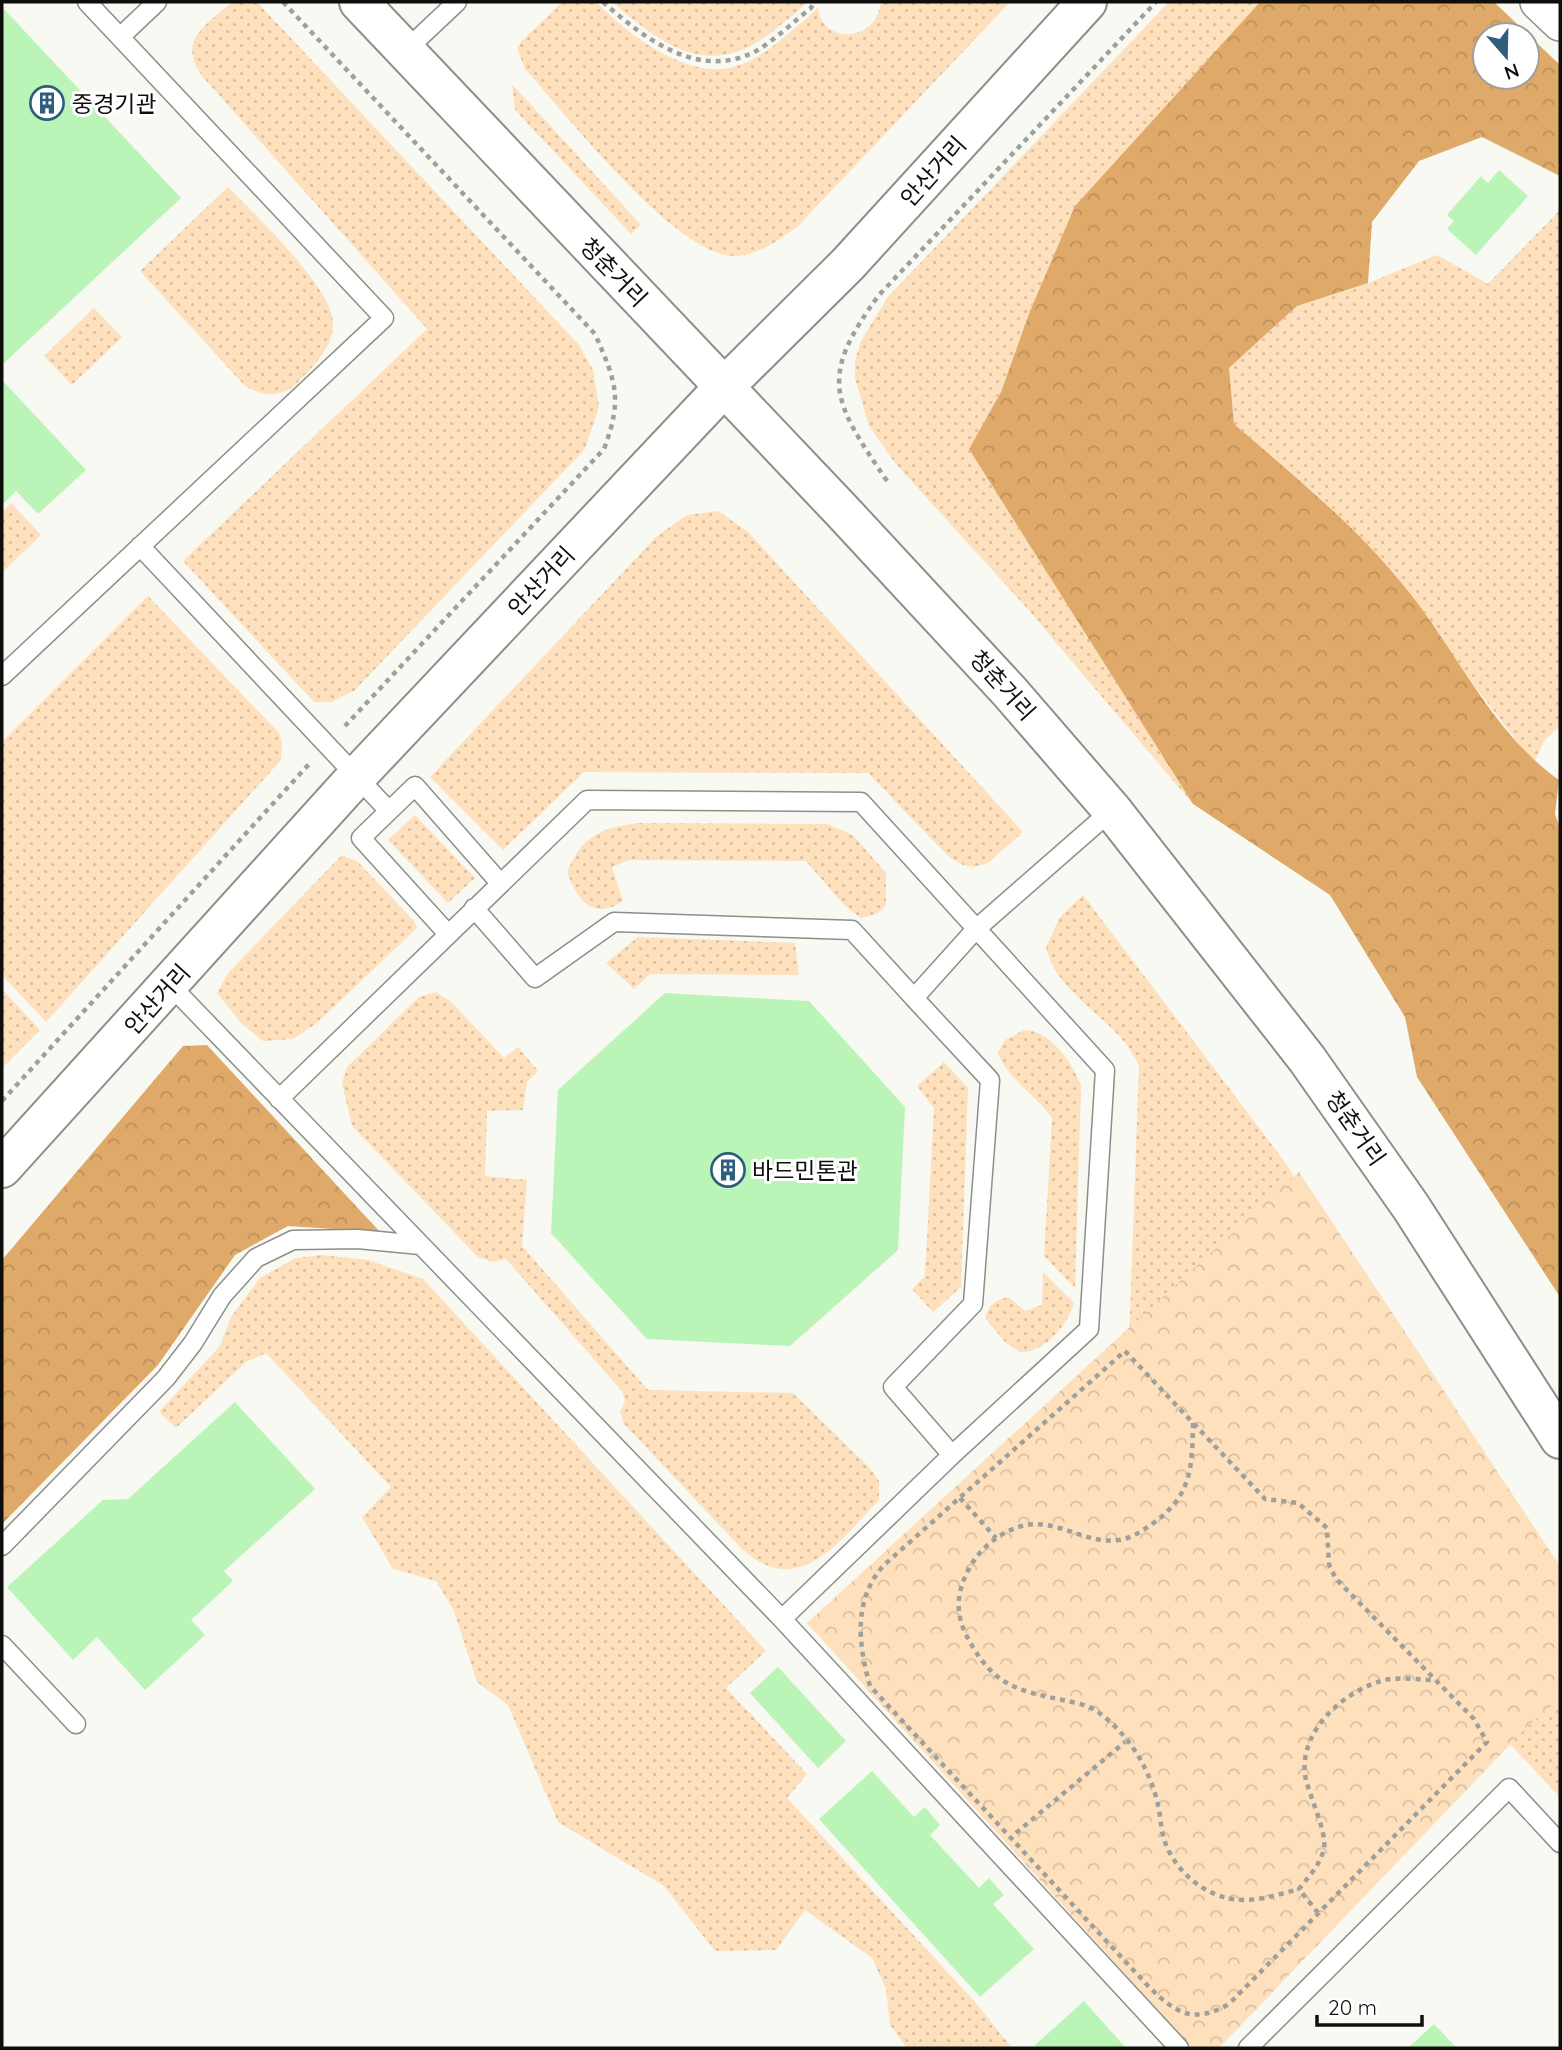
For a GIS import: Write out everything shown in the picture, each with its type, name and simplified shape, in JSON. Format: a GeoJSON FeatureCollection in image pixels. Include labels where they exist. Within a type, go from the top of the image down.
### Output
{"type":"FeatureCollection","features":[{"type":"Feature","properties":{"kind":"main road","name":"청춘거리"},"geometry":{"type":"LineString","coordinates":[[359,2],[1000,681],[1112,810],[1307,1059],[1411,1207],[1560,1439]]}},
{"type":"Feature","properties":{"kind":"main road","name":"안산거리"},"geometry":{"type":"LineString","coordinates":[[2,1168],[357,776],[724,387],[848,264],[1087,2]]}},
{"type":"Feature","properties":{"kind":"street"},"geometry":{"type":"LineString","coordinates":[[1538,2],[1560,23]]}},
{"type":"Feature","properties":{"kind":"lane"},"geometry":{"type":"LineString","coordinates":[[2,676],[384,318],[87,2]]}},
{"type":"Feature","properties":{"kind":"lane"},"geometry":{"type":"LineString","coordinates":[[120,37],[157,2]]}},
{"type":"Feature","properties":{"kind":"lane"},"geometry":{"type":"LineString","coordinates":[[405,51],[457,2]]}},
{"type":"Feature","properties":{"kind":"lane"},"geometry":{"type":"LineString","coordinates":[[140,546],[389,811]]}},
{"type":"Feature","properties":{"kind":"lane"},"geometry":{"type":"LineString","coordinates":[[448,934],[361,838],[415,786],[500,883]]}},
{"type":"Feature","properties":{"kind":"lane"},"geometry":{"type":"LineString","coordinates":[[279,1098],[587,800],[861,802],[1105,1070],[1089,1329],[952,1455],[782,1619]]}},
{"type":"Feature","properties":{"kind":"lane"},"geometry":{"type":"LineString","coordinates":[[914,998],[976,929],[1112,810]]}},
{"type":"Feature","properties":{"kind":"lane"},"geometry":{"type":"LineString","coordinates":[[474,908],[535,978],[614,922],[852,930],[989,1080],[973,1304],[893,1387],[952,1455]]}},
{"type":"Feature","properties":{"kind":"lane"},"geometry":{"type":"LineString","coordinates":[[170,985],[782,1619],[1179,2048]]}},
{"type":"Feature","properties":{"kind":"lane"},"geometry":{"type":"LineString","coordinates":[[2,1546],[166,1378],[194,1343],[222,1296],[256,1258],[293,1240],[358,1239],[420,1245]]}},
{"type":"Feature","properties":{"kind":"lane"},"geometry":{"type":"LineString","coordinates":[[2,1646],[76,1724]]}},
{"type":"Feature","properties":{"kind":"lane"},"geometry":{"type":"LineString","coordinates":[[1248,2048],[1509,1788],[1560,1843]]}},
{"type":"Feature","properties":{"kind":"path"},"geometry":{"type":"LineString","coordinates":[[2,1101],[327,745],[604,449],[616,415],[613,376],[595,334],[283,2]]}},
{"type":"Feature","properties":{"kind":"path"},"geometry":{"type":"LineString","coordinates":[[603,2],[631,26],[660,44],[692,59],[711,64],[729,62],[759,49],[811,8],[814,2]]}},
{"type":"Feature","properties":{"kind":"path"},"geometry":{"type":"LineString","coordinates":[[887,481],[859,439],[841,404],[837,379],[841,358],[854,330],[879,295],[1156,2]]}},
{"type":"Feature","properties":{"kind":"path"},"geometry":{"type":"LineString","coordinates":[[1125,1351],[1265,1499],[1298,1503],[1327,1528],[1329,1565],[1336,1579],[1474,1719],[1487,1742],[1229,2004],[1216,2011],[1188,2015],[1170,2008],[870,1686],[860,1634],[869,1581],[960,1498],[1125,1351]]}},
{"type":"Feature","properties":{"kind":"path"},"geometry":{"type":"LineString","coordinates":[[1193,1422],[1190,1478],[1178,1501],[1139,1533],[1122,1540],[1098,1542],[1045,1523],[1021,1526],[996,1538],[970,1566],[958,1593],[958,1614],[978,1655],[991,1672],[1009,1687],[1077,1703],[1098,1712],[1143,1762],[1153,1782],[1168,1855],[1184,1873],[1206,1889],[1227,1899],[1262,1899],[1299,1889],[1318,1865],[1325,1845],[1305,1776],[1309,1743],[1326,1715],[1360,1689],[1384,1680],[1436,1679]]}},
{"type":"Feature","properties":{"kind":"path"},"geometry":{"type":"LineString","coordinates":[[960,1498],[996,1538]]}},
{"type":"Feature","properties":{"kind":"path"},"geometry":{"type":"LineString","coordinates":[[1010,1838],[1125,1742]]}},
{"type":"Feature","properties":{"kind":"path"},"geometry":{"type":"LineString","coordinates":[[1299,1889],[1318,1913]]}},
{"type":"Feature","properties":{"kind":"green space"},"geometry":{"type":"Polygon","coordinates":[[[232,2],[257,2],[579,345],[593,370],[599,407],[585,449],[354,691],[331,702],[314,702],[183,561],[427,329],[202,76],[192,52],[193,43],[204,27],[232,2]]]}},
{"type":"Feature","properties":{"kind":"green space"},"geometry":{"type":"Polygon","coordinates":[[[562,2],[596,2],[634,35],[665,55],[697,67],[724,69],[745,63],[764,53],[818,7],[822,20],[829,28],[850,34],[870,25],[881,2],[1010,2],[797,227],[760,250],[734,256],[710,250],[683,233],[653,208],[593,148],[525,69],[517,48],[562,2]]]}},
{"type":"Feature","properties":{"kind":"green space"},"geometry":{"type":"Polygon","coordinates":[[[612,2],[807,2],[755,44],[733,53],[712,56],[672,46],[612,2]]]}},
{"type":"Feature","properties":{"kind":"green space"},"geometry":{"type":"Polygon","coordinates":[[[1169,2],[1260,2],[1075,206],[1030,311],[1001,392],[969,449],[1193,804],[1025,606],[895,463],[869,426],[855,378],[855,360],[861,341],[887,298],[1169,2]]]}},
{"type":"Feature","properties":{"kind":"green space"},"geometry":{"type":"Polygon","coordinates":[[[1260,2],[1494,2],[1514,21],[1471,21],[1471,91],[1541,91],[1541,47],[1560,65],[1560,176],[1482,137],[1419,161],[1372,222],[1368,283],[1297,306],[1229,368],[1234,424],[1323,501],[1365,542],[1423,610],[1513,738],[1559,780],[1555,814],[1560,829],[1560,1297],[1417,1077],[1405,1017],[1330,895],[1193,804],[969,449],[1001,392],[1030,311],[1075,206],[1260,2]]]}},
{"type":"Feature","properties":{"kind":"green space"},"geometry":{"type":"Polygon","coordinates":[[[512,84],[641,225],[631,234],[515,110],[512,84]]]}},
{"type":"Feature","properties":{"kind":"green space"},"geometry":{"type":"Polygon","coordinates":[[[228,187],[306,271],[320,290],[333,323],[330,340],[316,362],[298,382],[279,393],[266,394],[245,386],[140,271],[228,187]]]}},
{"type":"Feature","properties":{"kind":"green space"},"geometry":{"type":"Polygon","coordinates":[[[1560,210],[1560,726],[1544,741],[1534,763],[1465,674],[1404,586],[1320,498],[1234,424],[1229,368],[1297,306],[1368,283],[1437,255],[1488,284],[1560,210]]]}},
{"type":"Feature","properties":{"kind":"green space"},"geometry":{"type":"Polygon","coordinates":[[[94,308],[122,337],[72,385],[44,356],[94,308]]]}},
{"type":"Feature","properties":{"kind":"green space"},"geometry":{"type":"Polygon","coordinates":[[[11,503],[41,535],[2,573],[2,512],[11,503]]]}},
{"type":"Feature","properties":{"kind":"green space"},"geometry":{"type":"Polygon","coordinates":[[[718,511],[747,531],[1023,832],[988,863],[973,867],[949,857],[868,773],[584,772],[503,850],[430,777],[657,536],[687,515],[718,511]]]}},
{"type":"Feature","properties":{"kind":"green space"},"geometry":{"type":"Polygon","coordinates":[[[148,596],[279,733],[282,743],[281,760],[46,1022],[2,975],[2,742],[148,596]]]}},
{"type":"Feature","properties":{"kind":"green space"},"geometry":{"type":"Polygon","coordinates":[[[415,815],[475,878],[448,903],[388,840],[415,815]]]}},
{"type":"Feature","properties":{"kind":"green space"},"geometry":{"type":"Polygon","coordinates":[[[637,823],[827,824],[853,835],[886,873],[886,906],[876,914],[861,918],[845,906],[806,861],[629,860],[612,867],[623,901],[603,909],[587,905],[576,891],[567,872],[579,850],[602,831],[637,823]]]}},
{"type":"Feature","properties":{"kind":"green space"},"geometry":{"type":"Polygon","coordinates":[[[342,855],[357,861],[414,921],[417,928],[317,1023],[293,1039],[263,1041],[241,1023],[217,993],[229,972],[342,855]]]}},
{"type":"Feature","properties":{"kind":"green space"},"geometry":{"type":"Polygon","coordinates":[[[1083,895],[1284,1161],[1560,1579],[1560,1797],[1129,1342],[1139,1066],[1118,1034],[1063,981],[1046,947],[1060,917],[1083,895]]]}},
{"type":"Feature","properties":{"kind":"green space"},"geometry":{"type":"Polygon","coordinates":[[[638,937],[795,943],[799,975],[650,974],[634,989],[606,963],[638,937]]]}},
{"type":"Feature","properties":{"kind":"green space"},"geometry":{"type":"Polygon","coordinates":[[[2,989],[40,1030],[2,1068],[2,989]]]}},
{"type":"Feature","properties":{"kind":"green space"},"geometry":{"type":"Polygon","coordinates":[[[436,992],[451,1002],[504,1058],[518,1047],[538,1071],[527,1082],[523,1110],[487,1111],[485,1176],[527,1180],[522,1246],[648,1390],[793,1393],[870,1468],[879,1481],[879,1500],[843,1538],[815,1561],[783,1569],[763,1564],[743,1550],[624,1424],[620,1412],[625,1401],[622,1391],[506,1259],[492,1262],[478,1257],[352,1126],[342,1083],[347,1067],[419,997],[436,992]]]}},
{"type":"Feature","properties":{"kind":"green space"},"geometry":{"type":"Polygon","coordinates":[[[1024,1030],[1034,1031],[1059,1049],[1081,1086],[1075,1288],[1044,1256],[1052,1118],[1007,1070],[998,1052],[1005,1040],[1024,1030]]]}},
{"type":"Feature","properties":{"kind":"green space"},"geometry":{"type":"Polygon","coordinates":[[[207,1045],[380,1232],[288,1226],[235,1255],[158,1365],[2,1524],[2,1260],[183,1046],[207,1045]]]}},
{"type":"Feature","properties":{"kind":"green space"},"geometry":{"type":"Polygon","coordinates":[[[944,1062],[968,1088],[961,1287],[933,1312],[912,1289],[925,1276],[934,1108],[917,1086],[944,1062]]]}},
{"type":"Feature","properties":{"kind":"green space"},"geometry":{"type":"Polygon","coordinates":[[[1299,1172],[1560,1566],[1560,1699],[1528,1726],[1219,2048],[1192,2048],[807,1623],[1299,1172]]]}},
{"type":"Feature","properties":{"kind":"green space"},"geometry":{"type":"Polygon","coordinates":[[[321,1255],[368,1260],[423,1279],[766,1651],[726,1688],[807,1774],[787,1798],[975,2002],[1012,2048],[907,2048],[890,2025],[886,1989],[872,1958],[805,1910],[776,1950],[715,1951],[664,1886],[558,1822],[508,1705],[477,1682],[454,1611],[436,1581],[393,1569],[362,1517],[391,1487],[266,1353],[246,1362],[176,1428],[159,1412],[220,1346],[231,1317],[260,1278],[296,1258],[321,1255]]]}},
{"type":"Feature","properties":{"kind":"green space"},"geometry":{"type":"Polygon","coordinates":[[[1043,1272],[1074,1303],[1054,1336],[1038,1348],[1020,1352],[1005,1342],[985,1318],[993,1304],[1008,1297],[1025,1311],[1042,1305],[1043,1272]]]}},
{"type":"Feature","properties":{"kind":"building","name":"중경기관"},"geometry":{"type":"Polygon","coordinates":[[[2,7],[181,198],[2,365],[2,7]]]}},
{"type":"Feature","properties":{"kind":"building"},"geometry":{"type":"Polygon","coordinates":[[[1499,170],[1528,196],[1476,255],[1447,229],[1454,221],[1447,215],[1481,176],[1488,183],[1499,170]]]}},
{"type":"Feature","properties":{"kind":"building"},"geometry":{"type":"Polygon","coordinates":[[[2,380],[86,470],[38,514],[16,491],[2,505],[2,380]]]}},
{"type":"Feature","properties":{"kind":"building","name":"바드민톤관"},"geometry":{"type":"Polygon","coordinates":[[[665,993],[809,1001],[905,1107],[898,1250],[790,1346],[647,1339],[551,1233],[558,1090],[665,993]]]}},
{"type":"Feature","properties":{"kind":"building"},"geometry":{"type":"Polygon","coordinates":[[[235,1402],[315,1489],[224,1571],[233,1581],[191,1620],[205,1635],[145,1690],[97,1637],[73,1660],[7,1587],[103,1500],[128,1499],[235,1402]]]}},
{"type":"Feature","properties":{"kind":"building"},"geometry":{"type":"Polygon","coordinates":[[[778,1667],[846,1741],[818,1768],[750,1693],[778,1667]]]}},
{"type":"Feature","properties":{"kind":"building"},"geometry":{"type":"Polygon","coordinates":[[[872,1771],[914,1817],[925,1807],[940,1825],[930,1835],[979,1888],[989,1878],[1004,1895],[993,1904],[1034,1949],[980,1997],[819,1819],[872,1771]]]}},
{"type":"Feature","properties":{"kind":"building"},"geometry":{"type":"Polygon","coordinates":[[[1084,2001],[1126,2048],[1038,2048],[1035,2045],[1084,2001]]]}},
{"type":"Feature","properties":{"kind":"building"},"geometry":{"type":"Polygon","coordinates":[[[1434,2024],[1457,2048],[1408,2048],[1434,2024]]]}},
{"type":"Feature","properties":{"kind":"place","name":"중경기관"},"geometry":{"type":"Point","coordinates":[47,103]}},
{"type":"Feature","properties":{"kind":"place","name":"바드민톤관"},"geometry":{"type":"Point","coordinates":[728,1170]}}]}
